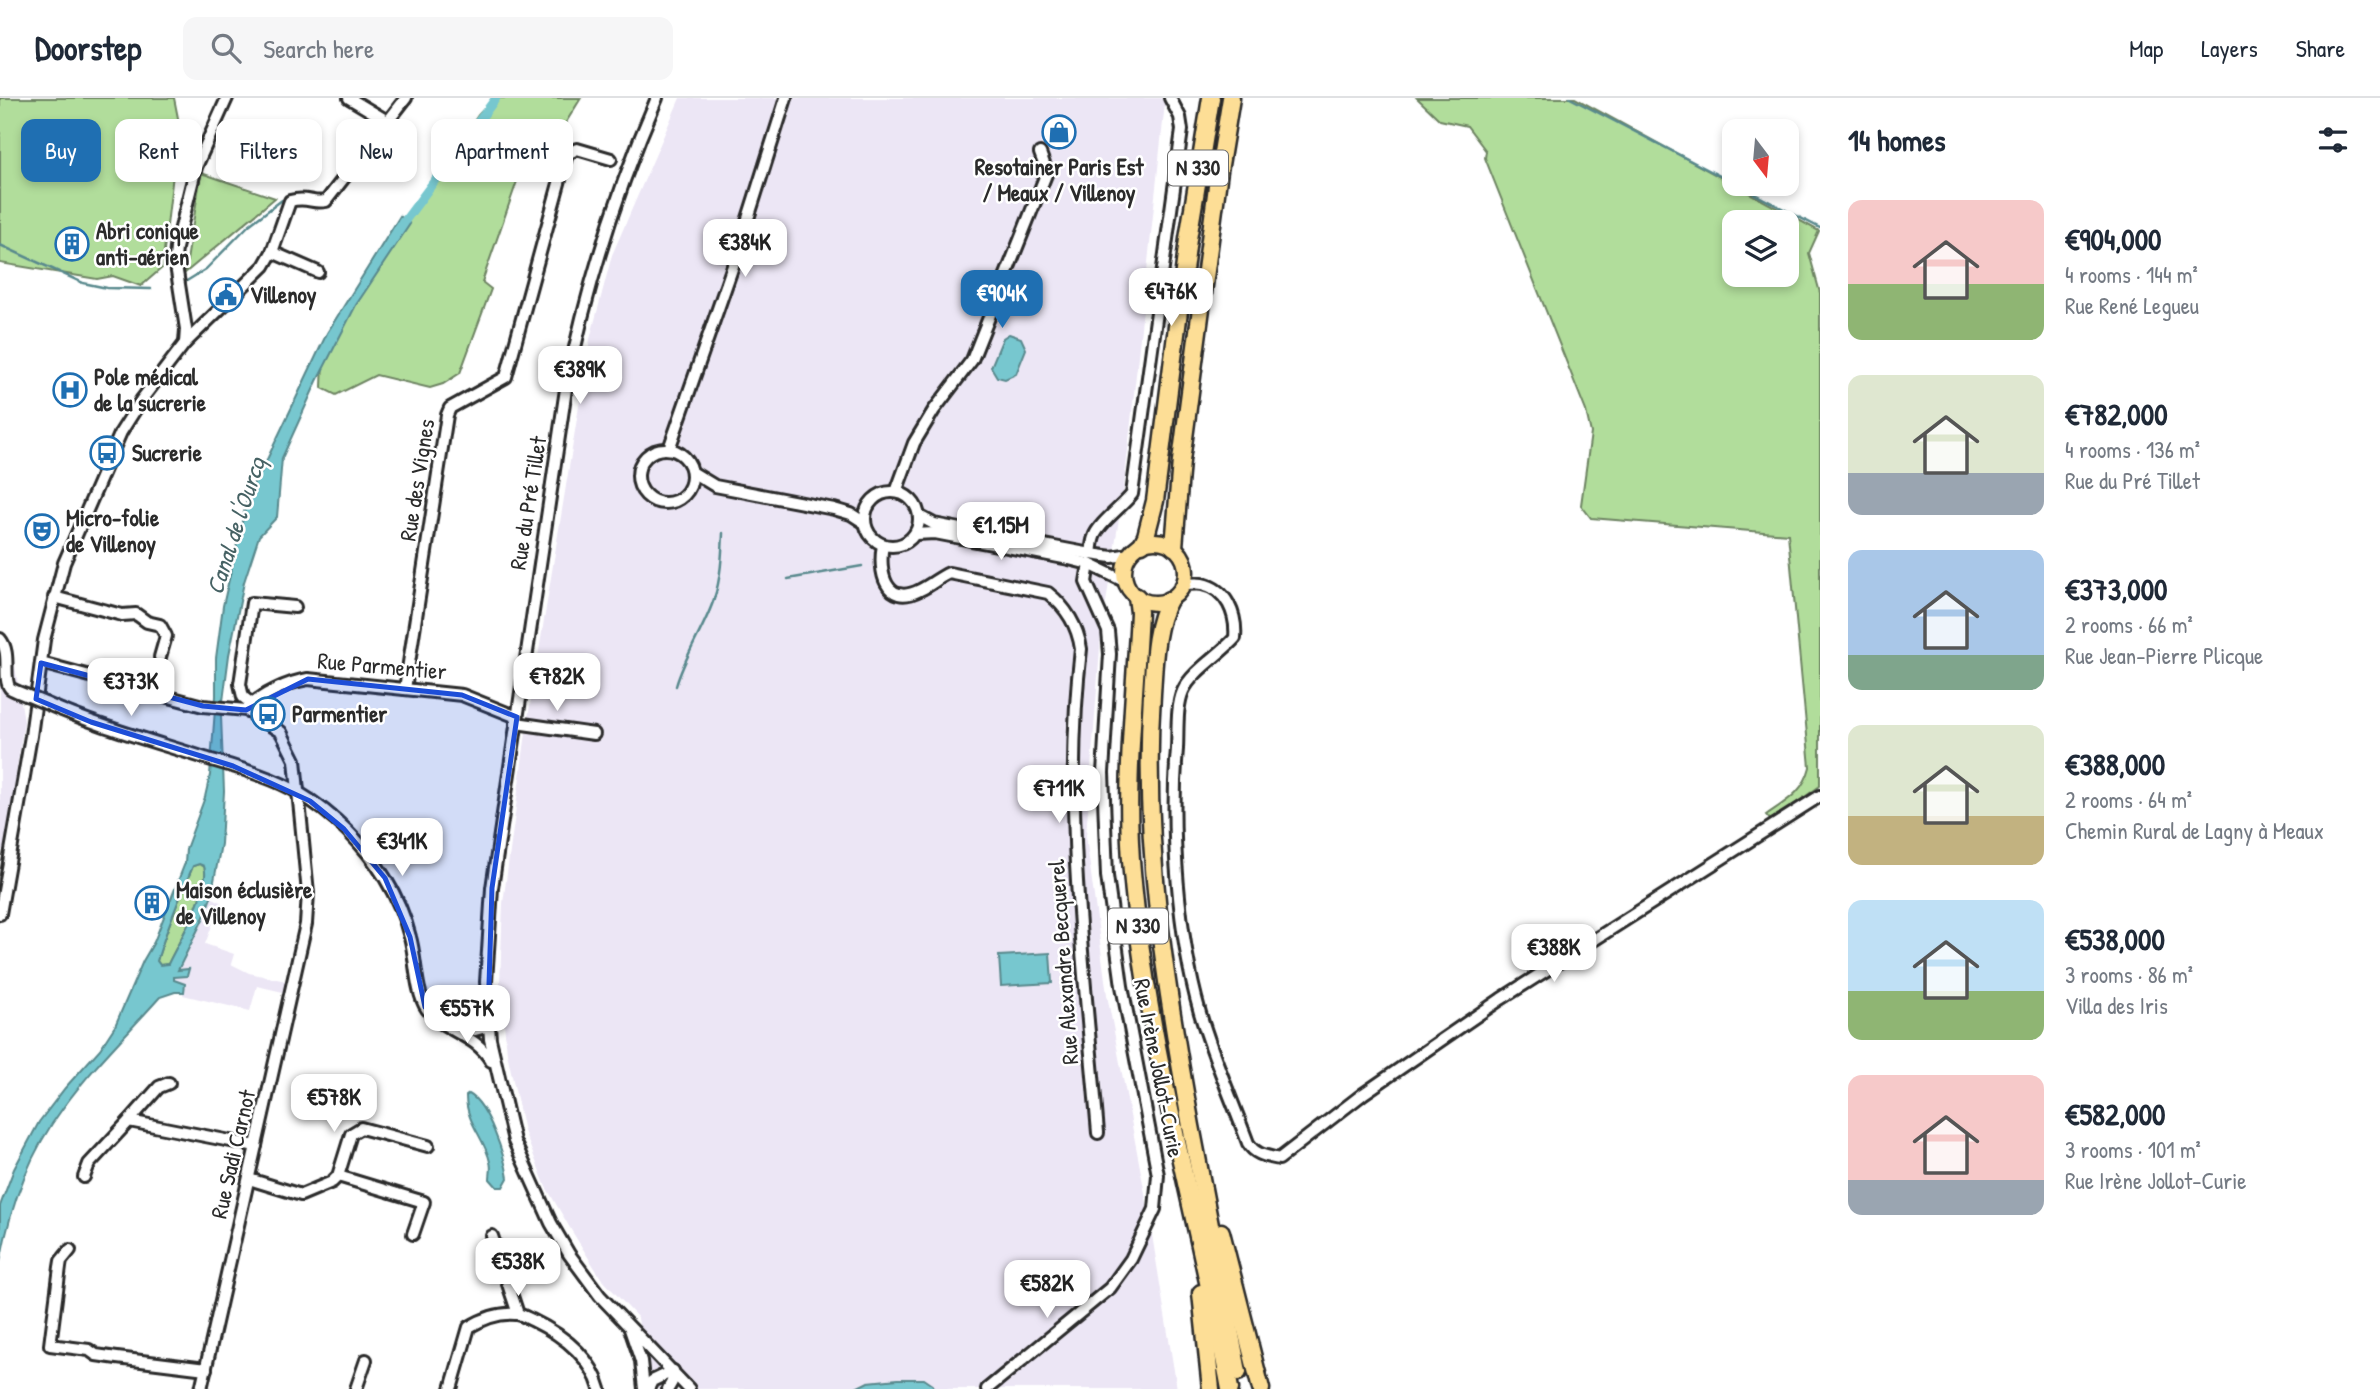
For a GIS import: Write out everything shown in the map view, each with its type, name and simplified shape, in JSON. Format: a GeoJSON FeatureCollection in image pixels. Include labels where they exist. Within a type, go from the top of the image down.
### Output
{"type":"FeatureCollection","features":[{"type":"Feature","properties":{"kind":"highway","name":"N 330"},"geometry":{"type":"LineString","coordinates":[[1136,549],[1146,536],[1155,501],[1188,239],[1211,98]]}},
{"type":"Feature","properties":{"kind":"highway","name":"N 330"},"geometry":{"type":"LineString","coordinates":[[1174,547],[1181,461],[1231,98]]}},
{"type":"Feature","properties":{"kind":"highway","name":"N 330"},"geometry":{"type":"LineString","coordinates":[[1137,597],[1130,775],[1131,871],[1141,951],[1158,1047],[1230,1389]]}},
{"type":"Feature","properties":{"kind":"highway","name":"N 330"},"geometry":{"type":"LineString","coordinates":[[1169,600],[1158,639],[1154,673],[1149,770],[1151,842],[1162,954],[1241,1389]]}},
{"type":"Feature","properties":{"kind":"highway"},"geometry":{"type":"LineString","coordinates":[[1198,1162],[1213,1197],[1261,1389]]}},
{"type":"Feature","properties":{"kind":"highway"},"geometry":{"type":"LineString","coordinates":[[1201,1249],[1200,1287],[1211,1389]]}},
{"type":"Feature","properties":{"kind":"main road"},"geometry":{"type":"LineString","coordinates":[[1136,549],[1158,541],[1174,547]]}},
{"type":"Feature","properties":{"kind":"main road","name":"N 330"},"geometry":{"type":"LineString","coordinates":[[1169,600],[1184,584],[1187,574],[1186,564],[1174,547]]}},
{"type":"Feature","properties":{"kind":"main road","name":"N 330"},"geometry":{"type":"LineString","coordinates":[[1126,582],[1126,563],[1136,549]]}},
{"type":"Feature","properties":{"kind":"main road"},"geometry":{"type":"LineString","coordinates":[[1126,582],[1137,597],[1152,603],[1169,600]]}},
{"type":"Feature","properties":{"kind":"street"},"geometry":{"type":"LineString","coordinates":[[185,343],[186,329],[175,259],[176,248],[196,166],[227,98]]}},
{"type":"Feature","properties":{"kind":"street"},"geometry":{"type":"LineString","coordinates":[[349,98],[385,119]]}},
{"type":"Feature","properties":{"kind":"street"},"geometry":{"type":"LineString","coordinates":[[390,119],[406,98]]}},
{"type":"Feature","properties":{"kind":"street","name":"Rue du Pré Tillet"},"geometry":{"type":"LineString","coordinates":[[657,98],[612,212],[578,332],[557,444],[517,720],[489,923],[486,982],[496,1069],[514,1141],[551,1223],[569,1254],[600,1296],[689,1389]]}},
{"type":"Feature","properties":{"kind":"street"},"geometry":{"type":"LineString","coordinates":[[669,449],[734,263],[786,98]]}},
{"type":"Feature","properties":{"kind":"street"},"geometry":{"type":"LineString","coordinates":[[1090,559],[1094,536],[1099,528],[1132,494],[1182,130],[1180,117],[1170,98]]}},
{"type":"Feature","properties":{"kind":"street","name":"Rue des Vignes"},"geometry":{"type":"LineString","coordinates":[[405,689],[447,415],[450,408],[506,377],[567,154],[578,149],[611,159]]}},
{"type":"Feature","properties":{"kind":"street"},"geometry":{"type":"LineString","coordinates":[[896,492],[914,443],[934,410],[972,360],[990,319],[1047,172],[1040,153]]}},
{"type":"Feature","properties":{"kind":"street"},"geometry":{"type":"LineString","coordinates":[[0,914],[54,597],[64,563],[121,432],[161,371],[185,343],[254,276],[272,252],[290,201],[304,198],[318,203],[326,201],[341,182]]}},
{"type":"Feature","properties":{"kind":"street"},"geometry":{"type":"LineString","coordinates":[[272,252],[318,272]]}},
{"type":"Feature","properties":{"kind":"street"},"geometry":{"type":"LineString","coordinates":[[692,472],[689,488],[676,500],[659,502],[644,492],[639,484],[640,466],[645,458],[652,452],[669,449],[684,457],[692,472],[715,486]]}},
{"type":"Feature","properties":{"kind":"street"},"geometry":{"type":"LineString","coordinates":[[689,488],[715,486],[834,509],[851,514],[865,523]]}},
{"type":"Feature","properties":{"kind":"street"},"geometry":{"type":"LineString","coordinates":[[834,509],[852,508],[870,503],[882,494],[896,492],[912,500],[919,516],[915,534]]}},
{"type":"Feature","properties":{"kind":"street"},"geometry":{"type":"LineString","coordinates":[[870,503],[865,523],[871,536],[883,545],[901,545],[915,534],[935,533],[1090,559],[1111,557],[1136,549]]}},
{"type":"Feature","properties":{"kind":"street"},"geometry":{"type":"LineString","coordinates":[[919,516],[945,526],[1090,559],[1126,582]]}},
{"type":"Feature","properties":{"kind":"street","name":"Rue Alexandre Becquerel"},"geometry":{"type":"LineString","coordinates":[[883,545],[880,568],[884,583],[895,592],[906,595],[949,573],[1048,593],[1061,603],[1079,638],[1073,771],[1075,825],[1098,1133]]}},
{"type":"Feature","properties":{"kind":"street","name":"Rue Irène Jollot-Curie"},"geometry":{"type":"LineString","coordinates":[[987,1389],[1118,1280],[1139,1245],[1155,1209],[1158,1175],[1122,986],[1107,876],[1103,773],[1110,654],[1108,631],[1086,582],[1090,559]]}},
{"type":"Feature","properties":{"kind":"street"},"geometry":{"type":"LineString","coordinates":[[1184,584],[1202,584],[1224,597],[1232,610],[1236,625],[1235,638],[1188,682],[1182,693],[1175,769],[1176,851],[1191,977],[1201,1015],[1248,1143],[1253,1151],[1279,1160],[1363,1094],[1500,999],[1820,796]]}},
{"type":"Feature","properties":{"kind":"street"},"geometry":{"type":"LineString","coordinates":[[54,597],[122,615],[136,614],[147,622],[160,625],[166,636],[160,657]]}},
{"type":"Feature","properties":{"kind":"street"},"geometry":{"type":"LineString","coordinates":[[41,663],[203,706],[245,707],[240,684],[252,603],[295,607]]}},
{"type":"Feature","properties":{"kind":"street"},"geometry":{"type":"LineString","coordinates":[[0,639],[8,655],[8,683],[11,689],[91,722],[233,766],[298,792],[344,829],[365,850],[385,878],[399,906],[410,937],[425,1007],[434,1017],[474,1040],[485,1050],[496,1069]]}},
{"type":"Feature","properties":{"kind":"street","name":"Rue Parmentier"},"geometry":{"type":"LineString","coordinates":[[245,707],[299,680],[308,679],[462,695],[517,720],[594,734]]}},
{"type":"Feature","properties":{"kind":"street","name":"Rue Sadi Carnot"},"geometry":{"type":"LineString","coordinates":[[201,1389],[306,925],[308,894],[295,760],[281,732],[245,707]]}},
{"type":"Feature","properties":{"kind":"street"},"geometry":{"type":"LineString","coordinates":[[434,1017],[489,1021]]}},
{"type":"Feature","properties":{"kind":"street"},"geometry":{"type":"LineString","coordinates":[[446,1024],[475,1030],[489,1021]]}},
{"type":"Feature","properties":{"kind":"street"},"geometry":{"type":"LineString","coordinates":[[84,1177],[89,1164],[159,1087],[169,1083]]}},
{"type":"Feature","properties":{"kind":"street"},"geometry":{"type":"LineString","coordinates":[[129,1121],[256,1146]]}},
{"type":"Feature","properties":{"kind":"street"},"geometry":{"type":"LineString","coordinates":[[249,1179],[301,1195],[332,1182],[338,1176],[351,1135],[361,1128],[428,1146]]}},
{"type":"Feature","properties":{"kind":"street"},"geometry":{"type":"LineString","coordinates":[[338,1176],[424,1202],[413,1234]]}},
{"type":"Feature","properties":{"kind":"street"},"geometry":{"type":"LineString","coordinates":[[492,1236],[518,1314]]}},
{"type":"Feature","properties":{"kind":"street"},"geometry":{"type":"LineString","coordinates":[[497,1250],[509,1246]]}},
{"type":"Feature","properties":{"kind":"street"},"geometry":{"type":"LineString","coordinates":[[69,1251],[60,1267],[50,1345],[89,1350],[96,1355],[206,1369]]}},
{"type":"Feature","properties":{"kind":"street"},"geometry":{"type":"LineString","coordinates":[[451,1389],[469,1327],[487,1316],[518,1314],[545,1326],[569,1343],[589,1363],[600,1389]]}},
{"type":"Feature","properties":{"kind":"street"},"geometry":{"type":"LineString","coordinates":[[629,1327],[641,1361],[646,1389]]}},
{"type":"Feature","properties":{"kind":"street"},"geometry":{"type":"LineString","coordinates":[[356,1389],[366,1360]]}},
{"type":"Feature","properties":{"kind":"street"},"geometry":{"type":"LineString","coordinates":[[646,1389],[652,1381],[673,1371]]}},
{"type":"Feature","properties":{"kind":"street"},"geometry":{"type":"LineString","coordinates":[[668,1389],[673,1371]]}},
{"type":"Feature","properties":{"kind":"highlighted area"},"geometry":{"type":"Polygon","coordinates":[[[41,663],[203,706],[246,710],[308,679],[462,695],[517,717],[492,888],[488,1016],[449,1019],[434,1017],[425,1007],[410,937],[385,878],[344,829],[310,801],[233,766],[91,722],[36,699],[41,663]]]}},
{"type":"Feature","properties":{"kind":"shaded area"},"geometry":{"type":"Polygon","coordinates":[[[680,98],[1161,98],[1165,103],[1124,487],[1101,634],[1086,836],[1107,995],[1147,1204],[1177,1389],[649,1389],[638,1318],[601,1278],[573,1233],[546,1187],[524,1131],[507,1053],[500,982],[503,903],[528,718],[590,339],[612,255],[680,98]]]}},
{"type":"Feature","properties":{"kind":"shaded area"},"geometry":{"type":"Polygon","coordinates":[[[0,637],[11,642],[24,721],[5,851],[0,849],[0,637]]]}},
{"type":"Feature","properties":{"kind":"shaded area"},"geometry":{"type":"Polygon","coordinates":[[[211,897],[221,902],[205,944],[234,954],[231,964],[249,973],[286,981],[283,992],[257,986],[250,1011],[183,995],[185,984],[174,980],[174,977],[187,975],[178,971],[211,897]]]}},
{"type":"Feature","properties":{"kind":"green space"},"geometry":{"type":"Polygon","coordinates":[[[0,98],[174,98],[178,119],[115,119],[115,182],[172,182],[162,268],[141,286],[113,276],[97,279],[0,263],[0,98]]]}},
{"type":"Feature","properties":{"kind":"green space"},"geometry":{"type":"Polygon","coordinates":[[[494,98],[581,98],[568,119],[475,119],[494,98]]]}},
{"type":"Feature","properties":{"kind":"green space"},"geometry":{"type":"Polygon","coordinates":[[[1417,98],[1575,98],[1722,178],[1722,196],[1755,196],[1780,210],[1722,210],[1722,287],[1799,287],[1799,220],[1819,231],[1809,253],[1820,293],[1820,786],[1771,821],[1766,815],[1799,789],[1810,767],[1788,534],[1591,518],[1581,505],[1591,433],[1586,411],[1485,158],[1486,151],[1467,126],[1440,120],[1417,98]]]}},
{"type":"Feature","properties":{"kind":"green space"},"geometry":{"type":"Polygon","coordinates":[[[202,173],[216,178],[216,182],[228,182],[275,198],[185,273],[202,173]]]}},
{"type":"Feature","properties":{"kind":"green space"},"geometry":{"type":"Polygon","coordinates":[[[433,182],[517,182],[482,282],[491,289],[460,373],[443,384],[430,388],[376,375],[336,395],[322,388],[323,359],[385,255],[433,182]]]}},
{"type":"Feature","properties":{"kind":"green space"},"geometry":{"type":"Polygon","coordinates":[[[193,866],[204,866],[205,876],[199,901],[168,964],[160,965],[157,961],[174,913],[193,866]]]}},
{"type":"Feature","properties":{"kind":"water"},"geometry":{"type":"Polygon","coordinates":[[[400,216],[410,224],[356,305],[282,458],[277,517],[259,536],[244,582],[229,655],[221,716],[224,791],[221,844],[211,897],[178,970],[189,969],[187,976],[174,977],[174,980],[185,984],[184,992],[160,997],[85,1079],[51,1125],[23,1181],[9,1221],[0,1262],[0,1206],[14,1169],[39,1122],[100,1049],[115,1026],[154,942],[185,863],[186,849],[210,775],[216,658],[223,606],[249,491],[262,470],[327,333],[400,216]],[[193,866],[157,961],[160,965],[168,964],[193,915],[203,887],[204,866],[193,866]]]}},
{"type":"Feature","properties":{"kind":"water"},"geometry":{"type":"Polygon","coordinates":[[[1009,334],[1021,338],[1026,349],[1016,374],[1005,379],[997,377],[991,367],[1003,338],[1009,334]]]}},
{"type":"Feature","properties":{"kind":"water"},"geometry":{"type":"Polygon","coordinates":[[[1050,953],[1052,983],[1001,986],[999,956],[1050,953]]]}},
{"type":"Feature","properties":{"kind":"water"},"geometry":{"type":"Polygon","coordinates":[[[469,1094],[483,1108],[499,1145],[508,1178],[503,1187],[497,1187],[490,1179],[488,1153],[467,1106],[466,1096],[469,1094]]]}},
{"type":"Feature","properties":{"kind":"water"},"geometry":{"type":"Polygon","coordinates":[[[924,1379],[933,1385],[934,1389],[854,1389],[868,1382],[924,1379]]]}},
{"type":"Feature","properties":{"kind":"waterway","name":"Canal de l'Ourcq"},"geometry":{"type":"LineString","coordinates":[[398,230],[496,98]]}},
{"type":"Feature","properties":{"kind":"waterway"},"geometry":{"type":"LineString","coordinates":[[1570,98],[1820,228]]}},
{"type":"Feature","properties":{"kind":"waterway"},"geometry":{"type":"LineString","coordinates":[[185,282],[206,269],[249,225],[282,200]]}},
{"type":"Feature","properties":{"kind":"waterway"},"geometry":{"type":"LineString","coordinates":[[0,245],[83,283],[107,288],[151,289]]}},
{"type":"Feature","properties":{"kind":"waterway"},"geometry":{"type":"LineString","coordinates":[[676,686],[714,599],[720,575],[723,533]]}},
{"type":"Feature","properties":{"kind":"waterway"},"geometry":{"type":"LineString","coordinates":[[788,579],[862,566]]}},
{"type":"Feature","properties":{"kind":"place","name":"Resotainer Paris Est / Meaux / Villenoy"},"geometry":{"type":"Point","coordinates":[1059,132]}},
{"type":"Feature","properties":{"kind":"place","name":"Abri conique anti-aérien"},"geometry":{"type":"Point","coordinates":[72,244]}},
{"type":"Feature","properties":{"kind":"place","name":"Villenoy"},"geometry":{"type":"Point","coordinates":[226,295]}},
{"type":"Feature","properties":{"kind":"place","name":"Pole médical de la sucrerie"},"geometry":{"type":"Point","coordinates":[70,390]}},
{"type":"Feature","properties":{"kind":"place","name":"Sucrerie"},"geometry":{"type":"Point","coordinates":[107,453]}},
{"type":"Feature","properties":{"kind":"place","name":"Micro-folie de Villenoy"},"geometry":{"type":"Point","coordinates":[42,531]}},
{"type":"Feature","properties":{"kind":"place","name":"Parmentier"},"geometry":{"type":"Point","coordinates":[268,714]}},
{"type":"Feature","properties":{"kind":"place","name":"Maison éclusière de Villenoy"},"geometry":{"type":"Point","coordinates":[152,903]}}]}
